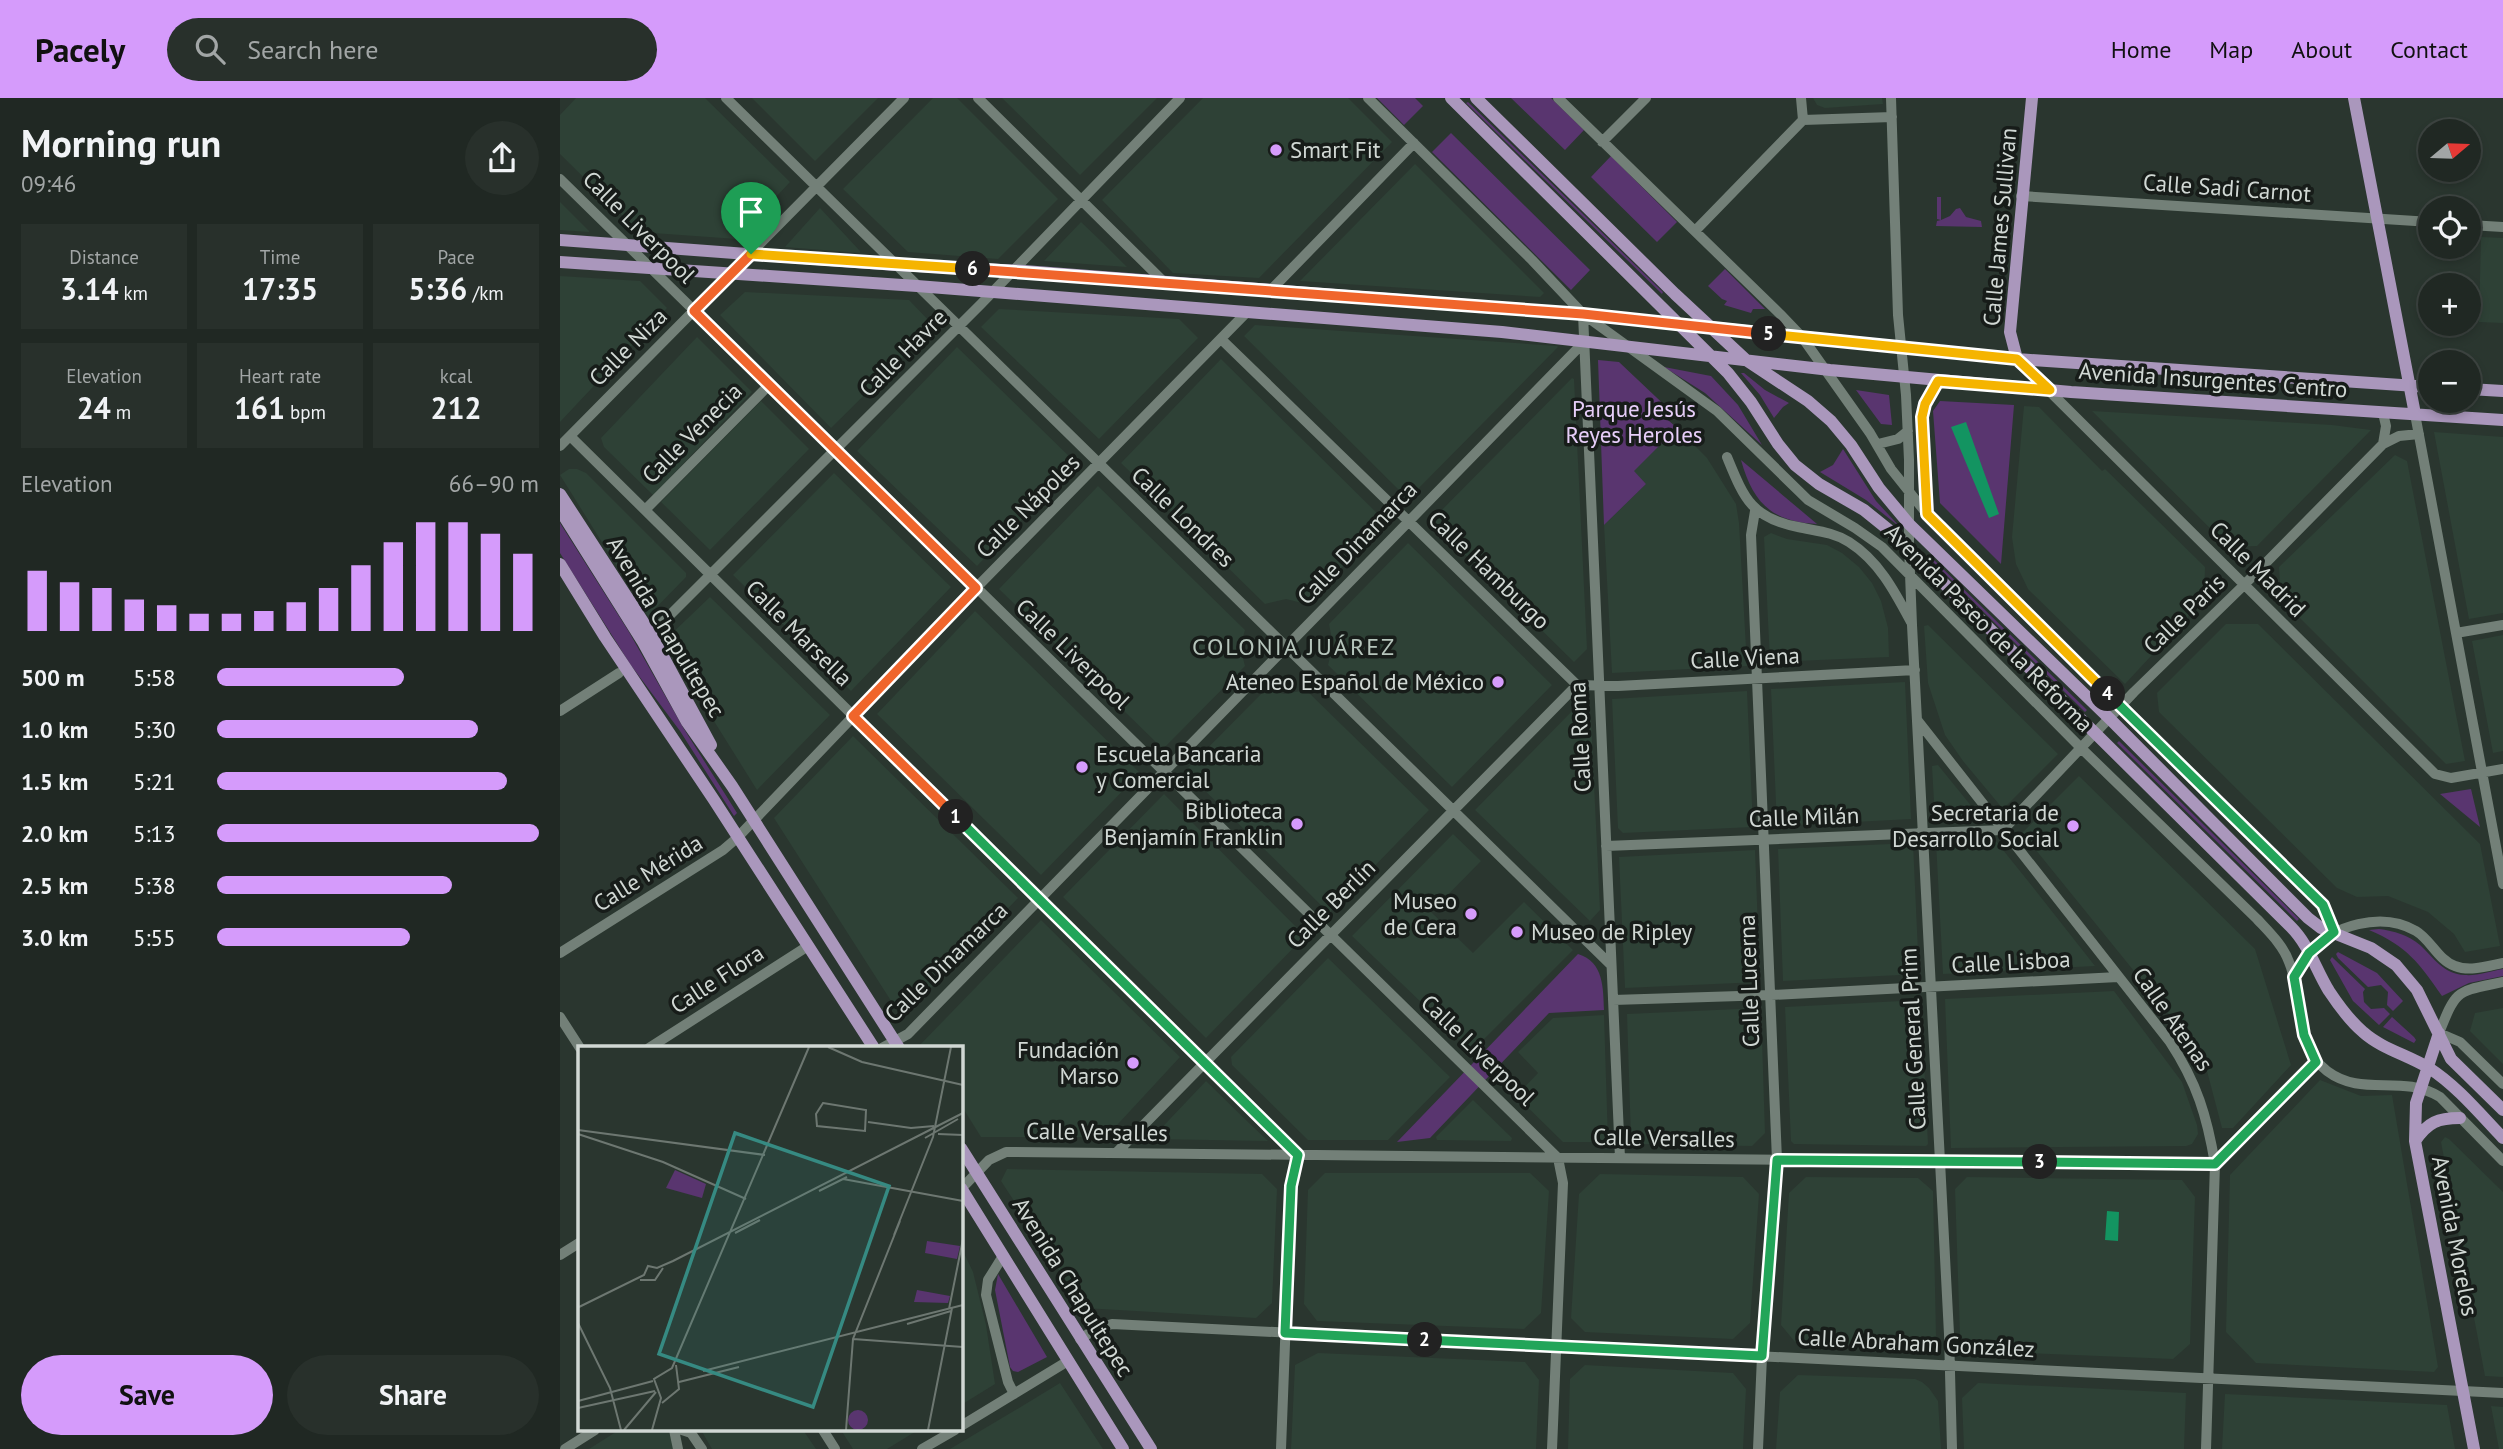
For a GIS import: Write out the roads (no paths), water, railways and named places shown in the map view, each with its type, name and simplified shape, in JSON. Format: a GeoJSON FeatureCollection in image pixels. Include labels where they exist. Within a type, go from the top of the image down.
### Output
{"type":"FeatureCollection","features":[{"type":"Feature","properties":{"kind":"main road","name":"Avenida Paseo de la Reforma"},"geometry":{"type":"LineString","coordinates":[[1451,98],[1711,356],[1744,392],[1777,444],[1795,465],[1819,484],[1864,510],[1909,548],[2291,927],[2309,953],[2329,991],[2364,1033],[2428,1068],[2444,1080],[2503,1138]]}},
{"type":"Feature","properties":{"kind":"main road","name":"Avenida Paseo de la Reforma"},"geometry":{"type":"LineString","coordinates":[[1476,98],[1665,285],[1746,360],[1808,401],[1831,421],[1851,445],[1879,488],[1909,524],[2110,719],[2308,918],[2321,928],[2371,948],[2396,965],[2417,990],[2451,1059],[2503,1110]]}},
{"type":"Feature","properties":{"kind":"main road","name":"Calle James Sullivan"},"geometry":{"type":"LineString","coordinates":[[2017,359],[2010,332],[2032,98]]}},
{"type":"Feature","properties":{"kind":"main road"},"geometry":{"type":"LineString","coordinates":[[2354,98],[2415,414]]}},
{"type":"Feature","properties":{"kind":"main road","name":"Avenida Insurgentes Centro"},"geometry":{"type":"LineString","coordinates":[[560,240],[896,265],[1013,270],[1583,314],[2017,359],[2418,386]]}},
{"type":"Feature","properties":{"kind":"main road","name":"Avenida Insurgentes Centro"},"geometry":{"type":"LineString","coordinates":[[560,262],[917,286],[1502,332],[1938,381],[2503,420]]}},
{"type":"Feature","properties":{"kind":"main road"},"geometry":{"type":"LineString","coordinates":[[1927,514],[1922,417],[1925,404],[1938,381]]}},
{"type":"Feature","properties":{"kind":"main road"},"geometry":{"type":"LineString","coordinates":[[2481,390],[2503,391]]}},
{"type":"Feature","properties":{"kind":"main road","name":"Avenida Chapultepec"},"geometry":{"type":"LineString","coordinates":[[560,494],[652,634],[752,820],[896,1045]]}},
{"type":"Feature","properties":{"kind":"main road","name":"Avenida Chapultepec"},"geometry":{"type":"LineString","coordinates":[[560,510],[643,642],[687,722],[732,786]]}},
{"type":"Feature","properties":{"kind":"main road"},"geometry":{"type":"LineString","coordinates":[[560,564],[873,1046]]}},
{"type":"Feature","properties":{"kind":"main road"},"geometry":{"type":"LineString","coordinates":[[560,579],[619,673],[682,765],[714,800]]}},
{"type":"Feature","properties":{"kind":"main road","name":"Avenida Morelos"},"geometry":{"type":"LineString","coordinates":[[2439,1033],[2420,1088],[2414,1116],[2415,1141],[2474,1449]]}},
{"type":"Feature","properties":{"kind":"main road"},"geometry":{"type":"LineString","coordinates":[[2415,1141],[2424,1128],[2434,1121],[2446,1117],[2460,1118]]}},
{"type":"Feature","properties":{"kind":"main road","name":"Avenida Chapultepec"},"geometry":{"type":"LineString","coordinates":[[962,1150],[1151,1449]]}},
{"type":"Feature","properties":{"kind":"main road","name":"Avenida Chapultepec"},"geometry":{"type":"LineString","coordinates":[[962,1190],[1123,1449]]}},
{"type":"Feature","properties":{"kind":"street","name":"Calle Londres"},"geometry":{"type":"LineString","coordinates":[[726,98],[1611,965]]}},
{"type":"Feature","properties":{"kind":"street","name":"Calle Niza"},"geometry":{"type":"LineString","coordinates":[[560,446],[904,98]]}},
{"type":"Feature","properties":{"kind":"street"},"geometry":{"type":"LineString","coordinates":[[978,98],[1164,282]]}},
{"type":"Feature","properties":{"kind":"street","name":"Calle Havre"},"geometry":{"type":"LineString","coordinates":[[652,634],[992,293],[1180,98]]}},
{"type":"Feature","properties":{"kind":"street","name":"Avenida Paseo de la Reforma"},"geometry":{"type":"LineString","coordinates":[[1368,98],[1583,314],[1702,398],[1744,436],[1793,488],[1821,509],[1866,535],[1910,574],[2082,749],[2272,935],[2286,955],[2294,977],[2304,1035],[2316,1062]]}},
{"type":"Feature","properties":{"kind":"street","name":"Avenida Paseo de la Reforma"},"geometry":{"type":"LineString","coordinates":[[1558,98],[1802,337],[1878,444],[1891,469],[1927,514],[2322,904],[2334,932]]}},
{"type":"Feature","properties":{"kind":"street"},"geometry":{"type":"LineString","coordinates":[[1602,142],[1646,98]]}},
{"type":"Feature","properties":{"kind":"street"},"geometry":{"type":"LineString","coordinates":[[1801,98],[1803,120]]}},
{"type":"Feature","properties":{"kind":"street","name":"Calle General Prim"},"geometry":{"type":"LineString","coordinates":[[1891,98],[1901,348],[1908,431],[1912,625],[1952,1449]]}},
{"type":"Feature","properties":{"kind":"street"},"geometry":{"type":"LineString","coordinates":[[1695,231],[1803,120],[1892,117]]}},
{"type":"Feature","properties":{"kind":"street"},"geometry":{"type":"LineString","coordinates":[[1271,290],[1413,143]]}},
{"type":"Feature","properties":{"kind":"street","name":"Calle Liverpool"},"geometry":{"type":"LineString","coordinates":[[560,179],[1558,1157]]}},
{"type":"Feature","properties":{"kind":"street","name":"Calle Sadi Carnot"},"geometry":{"type":"LineString","coordinates":[[2021,196],[2418,221]]}},
{"type":"Feature","properties":{"kind":"street"},"geometry":{"type":"LineString","coordinates":[[2481,226],[2503,227]]}},
{"type":"Feature","properties":{"kind":"street","name":"Calle Nápoles"},"geometry":{"type":"LineString","coordinates":[[752,820],[1247,312]]}},
{"type":"Feature","properties":{"kind":"street","name":"Calle Roma"},"geometry":{"type":"LineString","coordinates":[[1583,314],[1620,1158]]}},
{"type":"Feature","properties":{"kind":"street","name":"Calle Hamburgo"},"geometry":{"type":"LineString","coordinates":[[1221,340],[1577,685]]}},
{"type":"Feature","properties":{"kind":"street","name":"Calle Dinamarca"},"geometry":{"type":"LineString","coordinates":[[896,1045],[1584,342]]}},
{"type":"Feature","properties":{"kind":"street","name":"Calle Madrid"},"geometry":{"type":"LineString","coordinates":[[2017,359],[2435,774],[2451,778],[2503,769]]}},
{"type":"Feature","properties":{"kind":"street","name":"Calle Venecia"},"geometry":{"type":"LineString","coordinates":[[645,510],[769,385]]}},
{"type":"Feature","properties":{"kind":"street"},"geometry":{"type":"LineString","coordinates":[[2383,413],[2386,426],[2383,444]]}},
{"type":"Feature","properties":{"kind":"street"},"geometry":{"type":"LineString","coordinates":[[2415,414],[2503,884]]}},
{"type":"Feature","properties":{"kind":"street"},"geometry":{"type":"LineString","coordinates":[[1878,444],[1898,439],[1908,431]]}},
{"type":"Feature","properties":{"kind":"street"},"geometry":{"type":"LineString","coordinates":[[2383,444],[2399,436],[2418,434]]}},
{"type":"Feature","properties":{"kind":"street","name":"Calle Marsella"},"geometry":{"type":"LineString","coordinates":[[570,436],[1298,1155]]}},
{"type":"Feature","properties":{"kind":"street","name":"Calle Paris"},"geometry":{"type":"LineString","coordinates":[[2003,830],[2122,706],[2383,444]]}},
{"type":"Feature","properties":{"kind":"street"},"geometry":{"type":"LineString","coordinates":[[1727,457],[1742,491],[1755,511]]}},
{"type":"Feature","properties":{"kind":"street","name":"Avenida Paseo de la Reforma"},"geometry":{"type":"LineString","coordinates":[[1755,511],[1783,524],[1823,531],[1849,542],[1870,560],[1890,583],[1912,625]]}},
{"type":"Feature","properties":{"kind":"street","name":"Calle Lucerna"},"geometry":{"type":"LineString","coordinates":[[1755,511],[1751,535],[1777,1160],[1762,1356],[1758,1449]]}},
{"type":"Feature","properties":{"kind":"street"},"geometry":{"type":"LineString","coordinates":[[2456,633],[2503,625]]}},
{"type":"Feature","properties":{"kind":"street","name":"Calle Viena"},"geometry":{"type":"LineString","coordinates":[[1577,685],[1915,670]]}},
{"type":"Feature","properties":{"kind":"street"},"geometry":{"type":"LineString","coordinates":[[560,711],[619,673]]}},
{"type":"Feature","properties":{"kind":"street","name":"Calle Berlín"},"geometry":{"type":"LineString","coordinates":[[1115,1153],[1577,685]]}},
{"type":"Feature","properties":{"kind":"street","name":"Calle Atenas"},"geometry":{"type":"LineString","coordinates":[[1917,722],[2118,977],[2186,1067],[2199,1093],[2209,1127],[2215,1164],[2206,1449]]}},
{"type":"Feature","properties":{"kind":"street","name":"Calle Mérida"},"geometry":{"type":"LineString","coordinates":[[560,953],[723,850],[752,820]]}},
{"type":"Feature","properties":{"kind":"street","name":"Calle Milán"},"geometry":{"type":"LineString","coordinates":[[1606,846],[2003,830]]}},
{"type":"Feature","properties":{"kind":"street"},"geometry":{"type":"LineString","coordinates":[[2294,977],[2309,953],[2334,932],[2367,923],[2399,924],[2424,937],[2445,961],[2452,965],[2468,969],[2503,963]]}},
{"type":"Feature","properties":{"kind":"street","name":"Calle Flora"},"geometry":{"type":"LineString","coordinates":[[652,1046],[808,946]]}},
{"type":"Feature","properties":{"kind":"street","name":"Calle Lisboa"},"geometry":{"type":"LineString","coordinates":[[1613,1000],[1771,995],[2118,977]]}},
{"type":"Feature","properties":{"kind":"street"},"geometry":{"type":"LineString","coordinates":[[2503,982],[2471,989],[2456,996],[2439,1033],[2460,1042],[2503,1084]]}},
{"type":"Feature","properties":{"kind":"street"},"geometry":{"type":"LineString","coordinates":[[560,1017],[579,1046]]}},
{"type":"Feature","properties":{"kind":"street"},"geometry":{"type":"LineString","coordinates":[[2215,1164],[2316,1062],[2334,1076],[2359,1085],[2404,1084],[2440,1097],[2503,1161]]}},
{"type":"Feature","properties":{"kind":"street","name":"Calle Versalles"},"geometry":{"type":"LineString","coordinates":[[962,1187],[989,1160],[1006,1152],[2215,1164]]}},
{"type":"Feature","properties":{"kind":"street"},"geometry":{"type":"LineString","coordinates":[[1281,1449],[1291,1186],[1298,1155]]}},
{"type":"Feature","properties":{"kind":"street"},"geometry":{"type":"LineString","coordinates":[[1552,1449],[1563,1182],[1558,1157]]}},
{"type":"Feature","properties":{"kind":"street"},"geometry":{"type":"LineString","coordinates":[[560,1255],[578,1244]]}},
{"type":"Feature","properties":{"kind":"street"},"geometry":{"type":"LineString","coordinates":[[1003,1256],[988,1280],[986,1295],[1006,1374],[1014,1394]]}},
{"type":"Feature","properties":{"kind":"street","name":"Calle Abraham González"},"geometry":{"type":"LineString","coordinates":[[1080,1339],[1096,1329],[1112,1324],[2503,1393]]}},
{"type":"Feature","properties":{"kind":"street"},"geometry":{"type":"LineString","coordinates":[[962,1425],[1068,1361]]}},
{"type":"Feature","properties":{"kind":"street"},"geometry":{"type":"LineString","coordinates":[[565,1449],[592,1432]]}},
{"type":"Feature","properties":{"kind":"street"},"geometry":{"type":"LineString","coordinates":[[688,1432],[702,1449]]}},
{"type":"Feature","properties":{"kind":"street"},"geometry":{"type":"LineString","coordinates":[[824,1432],[835,1449]]}},
{"type":"Feature","properties":{"kind":"street"},"geometry":{"type":"LineString","coordinates":[[929,1432],[935,1442]]}},
{"type":"Feature","properties":{"kind":"street"},"geometry":{"type":"LineString","coordinates":[[922,1449],[952,1432]]}},
{"type":"Feature","properties":{"kind":"place","name":"Smart Fit"},"geometry":{"type":"Point","coordinates":[1276,150]}},
{"type":"Feature","properties":{"kind":"place","name":"Ateneo Español de México"},"geometry":{"type":"Point","coordinates":[1498,682]}},
{"type":"Feature","properties":{"kind":"place","name":"Escuela Bancaria y Comercial"},"geometry":{"type":"Point","coordinates":[1082,767]}},
{"type":"Feature","properties":{"kind":"place","name":"Biblioteca Benjamín Franklin"},"geometry":{"type":"Point","coordinates":[1297,824]}},
{"type":"Feature","properties":{"kind":"place","name":"Secretaria de Desarrollo Social"},"geometry":{"type":"Point","coordinates":[2073,826]}},
{"type":"Feature","properties":{"kind":"place","name":"Museo de Cera"},"geometry":{"type":"Point","coordinates":[1471,914]}},
{"type":"Feature","properties":{"kind":"place","name":"Museo de Ripley"},"geometry":{"type":"Point","coordinates":[1517,932]}},
{"type":"Feature","properties":{"kind":"place","name":"Fundación Marso"},"geometry":{"type":"Point","coordinates":[1133,1063]}},
{"type":"Feature","properties":{"kind":"district","name":"COLONIA JUÁREZ"},"geometry":{"type":"Point","coordinates":[1294,647]}},
{"type":"Feature","properties":{"kind":"park label","name":"Parque Jesús Reyes Heroles"},"geometry":{"type":"Point","coordinates":[1634,422]}}]}
